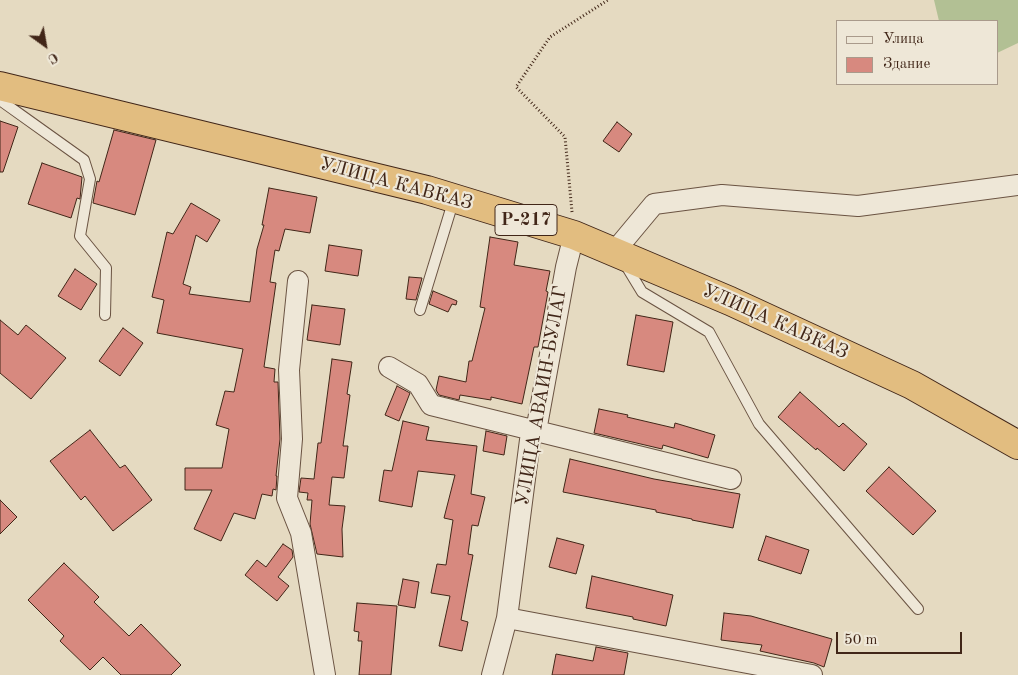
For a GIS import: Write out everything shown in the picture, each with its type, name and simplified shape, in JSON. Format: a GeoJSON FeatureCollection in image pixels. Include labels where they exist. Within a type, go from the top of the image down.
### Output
{"type":"FeatureCollection","features":[{"type":"Feature","properties":{"kind":"highway","name":"УЛИЦА КАВКАЗ"},"geometry":{"type":"LineString","coordinates":[[0,86],[417,188],[574,235],[730,301],[912,385],[1018,445]]}},
{"type":"Feature","properties":{"kind":"street"},"geometry":{"type":"LineString","coordinates":[[617,253],[654,204],[722,195],[858,206],[1018,185]]}},
{"type":"Feature","properties":{"kind":"street","name":"УЛИЦА АВАИН-БУЛАГ"},"geometry":{"type":"LineString","coordinates":[[492,675],[507,618],[530,440],[536,431],[566,267],[574,235]]}},
{"type":"Feature","properties":{"kind":"street"},"geometry":{"type":"LineString","coordinates":[[298,281],[289,370],[292,439],[287,498],[301,532],[325,675]]}},
{"type":"Feature","properties":{"kind":"street"},"geometry":{"type":"LineString","coordinates":[[389,367],[418,384],[431,405],[731,479]]}},
{"type":"Feature","properties":{"kind":"street"},"geometry":{"type":"LineString","coordinates":[[507,618],[812,675]]}},
{"type":"Feature","properties":{"kind":"lane"},"geometry":{"type":"LineString","coordinates":[[0,100],[84,160],[90,179],[80,236],[106,268],[105,315]]}},
{"type":"Feature","properties":{"kind":"lane"},"geometry":{"type":"LineString","coordinates":[[420,310],[454,198]]}},
{"type":"Feature","properties":{"kind":"lane"},"geometry":{"type":"LineString","coordinates":[[617,253],[642,292],[709,332],[760,424],[918,609]]}},
{"type":"Feature","properties":{"kind":"path"},"geometry":{"type":"LineString","coordinates":[[574,235],[565,137],[516,87],[550,37],[608,0]]}},
{"type":"Feature","properties":{"kind":"green space"},"geometry":{"type":"Polygon","coordinates":[[[934,0],[1018,0],[1018,43],[998,53],[998,20],[939,20],[934,0]]]}},
{"type":"Feature","properties":{"kind":"building"},"geometry":{"type":"Polygon","coordinates":[[[0,121],[18,127],[3,172],[0,172],[0,121]]]}},
{"type":"Feature","properties":{"kind":"building"},"geometry":{"type":"Polygon","coordinates":[[[617,122],[632,134],[619,152],[603,141],[617,122]]]}},
{"type":"Feature","properties":{"kind":"building"},"geometry":{"type":"Polygon","coordinates":[[[114,130],[156,140],[135,215],[93,203],[97,181],[99,182],[114,130]]]}},
{"type":"Feature","properties":{"kind":"building"},"geometry":{"type":"Polygon","coordinates":[[[42,163],[82,177],[80,199],[77,198],[71,218],[28,204],[42,163]]]}},
{"type":"Feature","properties":{"kind":"building"},"geometry":{"type":"Polygon","coordinates":[[[269,188],[317,197],[310,233],[285,229],[279,251],[275,250],[270,282],[276,283],[264,367],[275,369],[274,382],[278,382],[280,439],[276,490],[273,489],[272,496],[262,494],[255,519],[234,513],[221,541],[194,529],[212,490],[185,490],[185,468],[222,468],[229,429],[216,425],[225,391],[234,392],[243,349],[157,333],[164,300],[152,297],[167,232],[173,234],[191,203],[220,220],[207,242],[196,235],[183,284],[191,287],[189,294],[250,302],[257,249],[264,225],[262,225],[269,188]]]}},
{"type":"Feature","properties":{"kind":"building"},"geometry":{"type":"Polygon","coordinates":[[[490,237],[518,242],[514,265],[550,271],[538,347],[534,347],[522,404],[491,397],[491,400],[460,395],[459,400],[439,395],[436,390],[439,376],[466,382],[469,361],[472,361],[485,308],[480,307],[490,237]]]}},
{"type":"Feature","properties":{"kind":"building"},"geometry":{"type":"Polygon","coordinates":[[[329,245],[362,250],[358,276],[325,271],[329,245]]]}},
{"type":"Feature","properties":{"kind":"building"},"geometry":{"type":"Polygon","coordinates":[[[75,269],[97,284],[81,310],[58,296],[75,269]]]}},
{"type":"Feature","properties":{"kind":"building"},"geometry":{"type":"Polygon","coordinates":[[[409,277],[422,278],[416,300],[406,299],[409,277]]]}},
{"type":"Feature","properties":{"kind":"building"},"geometry":{"type":"Polygon","coordinates":[[[433,291],[457,301],[456,305],[452,304],[448,312],[429,304],[433,291]]]}},
{"type":"Feature","properties":{"kind":"building"},"geometry":{"type":"Polygon","coordinates":[[[312,305],[345,309],[340,345],[307,340],[312,305]]]}},
{"type":"Feature","properties":{"kind":"building"},"geometry":{"type":"Polygon","coordinates":[[[636,315],[673,322],[664,372],[627,365],[636,315]]]}},
{"type":"Feature","properties":{"kind":"building"},"geometry":{"type":"Polygon","coordinates":[[[0,320],[18,335],[26,325],[66,358],[31,399],[0,373],[0,320]]]}},
{"type":"Feature","properties":{"kind":"building"},"geometry":{"type":"Polygon","coordinates":[[[123,328],[143,343],[120,376],[99,361],[123,328]]]}},
{"type":"Feature","properties":{"kind":"building"},"geometry":{"type":"Polygon","coordinates":[[[332,359],[352,362],[347,394],[350,395],[343,446],[348,446],[344,478],[332,477],[329,505],[345,506],[342,529],[343,557],[317,554],[310,524],[312,500],[307,500],[308,493],[299,492],[301,478],[314,479],[318,443],[321,443],[332,359]]]}},
{"type":"Feature","properties":{"kind":"building"},"geometry":{"type":"Polygon","coordinates":[[[397,386],[410,393],[399,421],[385,415],[397,386]]]}},
{"type":"Feature","properties":{"kind":"building"},"geometry":{"type":"Polygon","coordinates":[[[800,392],[839,427],[843,423],[867,444],[844,471],[778,417],[800,392]]]}},
{"type":"Feature","properties":{"kind":"building"},"geometry":{"type":"Polygon","coordinates":[[[599,409],[674,428],[675,423],[715,435],[708,458],[663,445],[662,449],[594,433],[599,409]]]}},
{"type":"Feature","properties":{"kind":"building"},"geometry":{"type":"Polygon","coordinates":[[[403,421],[429,427],[426,440],[477,446],[471,494],[485,497],[478,526],[472,525],[468,554],[473,555],[461,620],[468,622],[462,651],[439,646],[450,596],[431,593],[437,564],[446,565],[453,520],[444,518],[455,475],[418,471],[412,507],[379,501],[384,470],[392,471],[403,421]]]}},
{"type":"Feature","properties":{"kind":"building"},"geometry":{"type":"Polygon","coordinates":[[[90,430],[120,468],[125,465],[152,500],[113,531],[85,496],[81,500],[50,461],[90,430]]]}},
{"type":"Feature","properties":{"kind":"building"},"geometry":{"type":"Polygon","coordinates":[[[486,431],[507,436],[504,455],[483,451],[486,431]]]}},
{"type":"Feature","properties":{"kind":"building"},"geometry":{"type":"Polygon","coordinates":[[[570,459],[654,479],[740,494],[733,528],[656,512],[656,510],[563,492],[570,459]]]}},
{"type":"Feature","properties":{"kind":"building"},"geometry":{"type":"Polygon","coordinates":[[[889,467],[936,511],[913,535],[866,491],[889,467]]]}},
{"type":"Feature","properties":{"kind":"building"},"geometry":{"type":"Polygon","coordinates":[[[0,500],[17,517],[0,534],[0,500]]]}},
{"type":"Feature","properties":{"kind":"building"},"geometry":{"type":"Polygon","coordinates":[[[766,536],[809,550],[801,574],[758,560],[766,536]]]}},
{"type":"Feature","properties":{"kind":"building"},"geometry":{"type":"Polygon","coordinates":[[[557,538],[584,545],[576,574],[549,567],[557,538]]]}},
{"type":"Feature","properties":{"kind":"building"},"geometry":{"type":"Polygon","coordinates":[[[283,544],[292,550],[293,557],[278,577],[289,586],[277,601],[245,575],[257,560],[266,567],[283,544]]]}},
{"type":"Feature","properties":{"kind":"building"},"geometry":{"type":"Polygon","coordinates":[[[64,563],[99,597],[94,602],[129,636],[141,624],[181,665],[171,675],[121,675],[103,657],[90,670],[60,641],[64,636],[28,600],[64,563]]]}},
{"type":"Feature","properties":{"kind":"building"},"geometry":{"type":"Polygon","coordinates":[[[592,576],[673,595],[666,626],[633,619],[633,617],[586,608],[592,576]]]}},
{"type":"Feature","properties":{"kind":"building"},"geometry":{"type":"Polygon","coordinates":[[[403,579],[419,582],[415,608],[398,605],[403,579]]]}},
{"type":"Feature","properties":{"kind":"building"},"geometry":{"type":"Polygon","coordinates":[[[357,603],[397,606],[391,675],[359,675],[362,641],[358,641],[359,632],[354,631],[357,603]]]}},
{"type":"Feature","properties":{"kind":"building"},"geometry":{"type":"Polygon","coordinates":[[[724,613],[751,616],[832,639],[824,667],[760,651],[762,645],[721,640],[724,613]]]}},
{"type":"Feature","properties":{"kind":"building"},"geometry":{"type":"Polygon","coordinates":[[[596,647],[628,653],[624,675],[552,675],[556,654],[593,661],[596,647]]]}}]}
